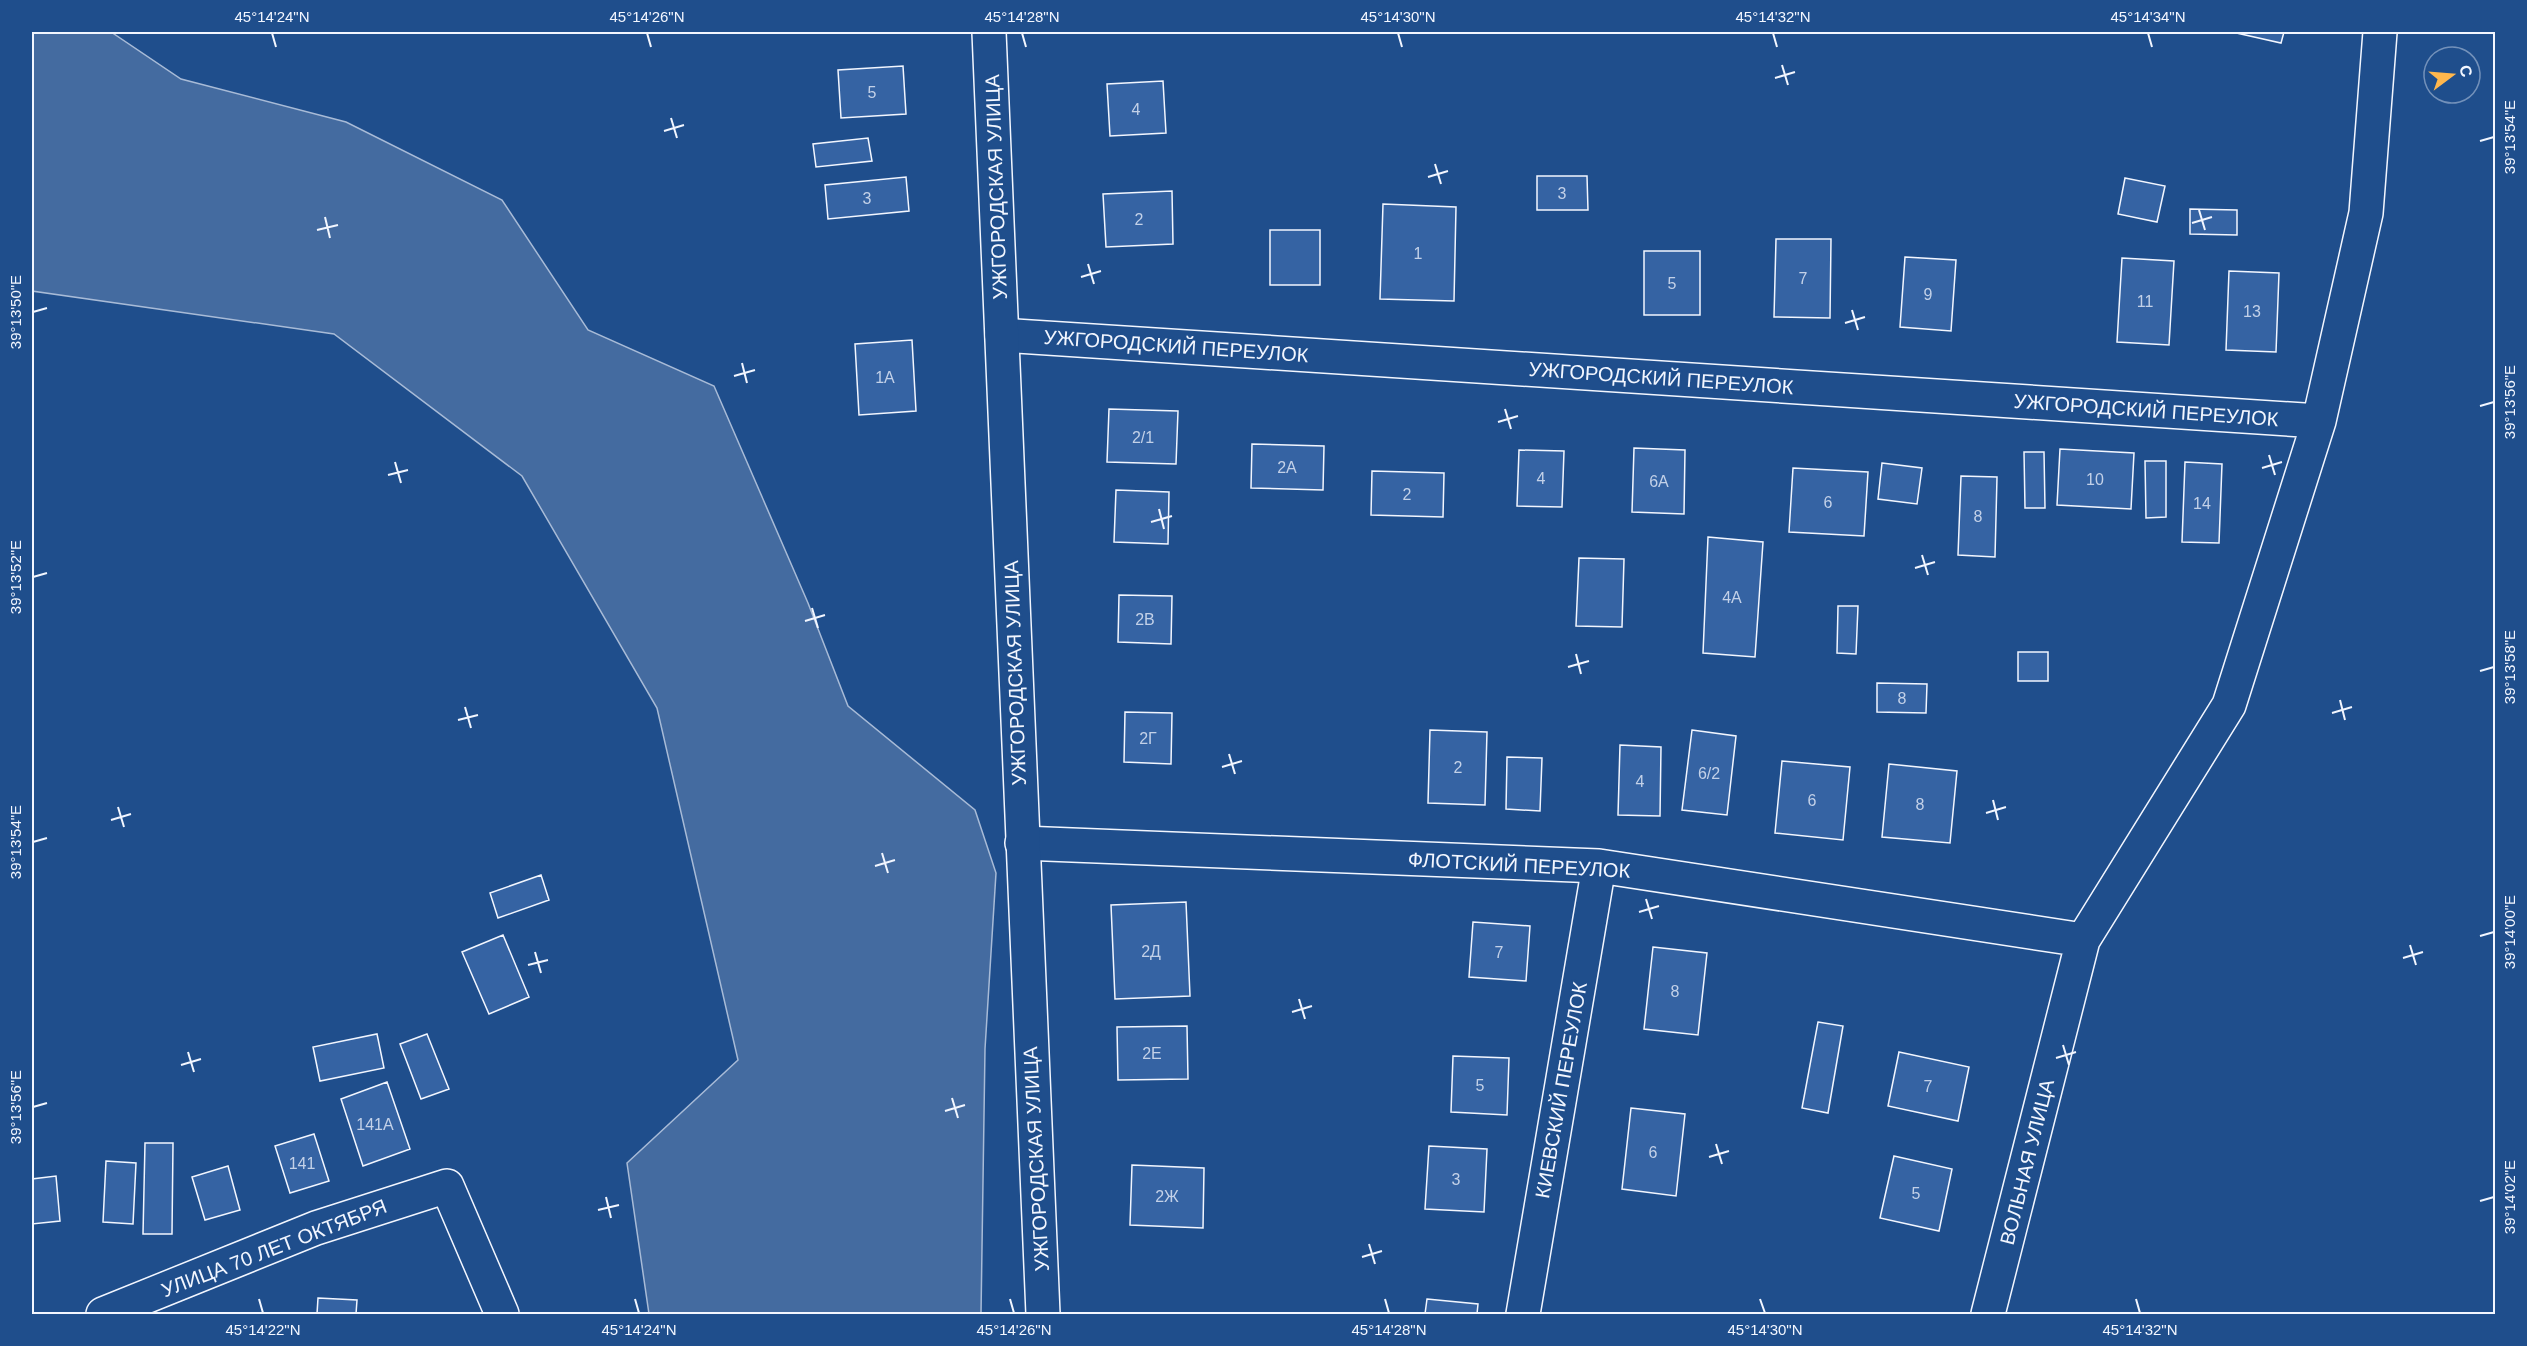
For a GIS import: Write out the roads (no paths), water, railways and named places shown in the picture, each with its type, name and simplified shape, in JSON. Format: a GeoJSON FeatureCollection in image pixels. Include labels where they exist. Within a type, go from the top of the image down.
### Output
{"type":"FeatureCollection","features":[{"type":"Feature","properties":{"kind":"street","name":"УЖГОРОДСКАЯ УЛИЦА"},"geometry":{"type":"LineString","coordinates":[[989,32],[1043,1314]]}},
{"type":"Feature","properties":{"kind":"street","name":"ВОЛЬНАЯ УЛИЦА"},"geometry":{"type":"LineString","coordinates":[[1988,1314],[2083,939],[2229,705],[2319,421],[2366,213],[2380,32]]}},
{"type":"Feature","properties":{"kind":"street","name":"УЖГОРОДСКИЙ ПЕРЕУЛОК"},"geometry":{"type":"LineString","coordinates":[[1002,335],[2319,421]]}},
{"type":"Feature","properties":{"kind":"street","name":"ФЛОТСКИЙ ПЕРЕУЛОК"},"geometry":{"type":"LineString","coordinates":[[1022,843],[1599,866],[2083,939]]}},
{"type":"Feature","properties":{"kind":"street","name":"КИЕВСКИЙ ПЕРЕУЛОК"},"geometry":{"type":"LineString","coordinates":[[1523,1314],[1599,866]]}},
{"type":"Feature","properties":{"kind":"street","name":"УЛИЦА 70 ЛЕТ ОКТЯБРЯ"},"geometry":{"type":"LineString","coordinates":[[103,1314],[316,1228],[447,1186],[502,1314]]}},
{"type":"Feature","properties":{"kind":"water"},"geometry":{"type":"Polygon","coordinates":[[[32,32],[111,32],[181,79],[346,122],[502,200],[588,330],[714,386],[808,603],[848,706],[975,810],[996,873],[985,1049],[981,1314],[649,1314],[627,1163],[738,1060],[657,708],[522,476],[334,334],[32,291],[32,32]]]}}]}
